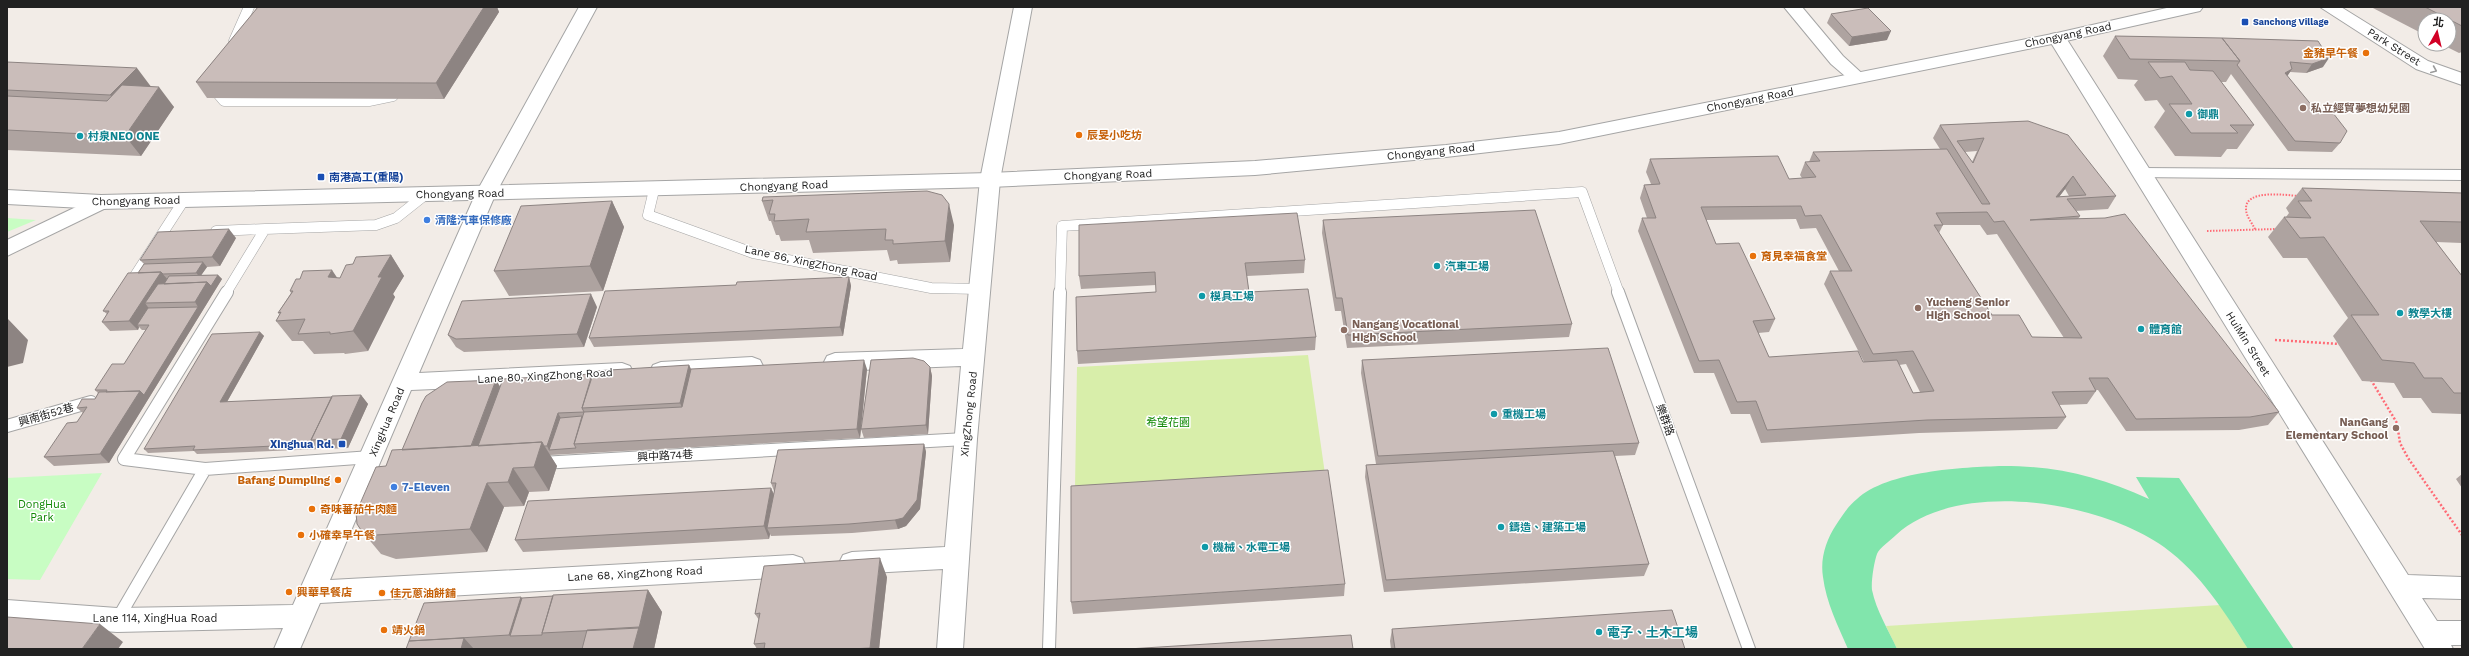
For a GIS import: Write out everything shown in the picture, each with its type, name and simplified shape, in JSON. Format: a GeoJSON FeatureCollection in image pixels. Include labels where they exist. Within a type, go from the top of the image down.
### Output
{"type":"FeatureCollection","features":[{"type":"Feature","properties":{"kind":"street","name":"XingHua Road"},"geometry":{"type":"LineString","coordinates":[[287,649],[372,467],[404,382],[486,193],[588,7]]}},
{"type":"Feature","properties":{"kind":"street","name":"XingZhong Road"},"geometry":{"type":"LineString","coordinates":[[950,649],[958,557],[965,439],[990,180],[1023,7]]}},
{"type":"Feature","properties":{"kind":"street"},"geometry":{"type":"LineString","coordinates":[[1793,7],[1837,60],[1858,78]]}},
{"type":"Feature","properties":{"kind":"street","name":"Chongyang Road"},"geometry":{"type":"LineString","coordinates":[[7,198],[101,202],[654,190],[990,180],[1255,168],[1560,138],[2057,38],[2194,7]]}},
{"type":"Feature","properties":{"kind":"street","name":"Park Street"},"geometry":{"type":"LineString","coordinates":[[2329,7],[2422,65],[2462,79]]}},
{"type":"Feature","properties":{"kind":"street","name":"HuiMin Street"},"geometry":{"type":"LineString","coordinates":[[2057,38],[2435,641]]}},
{"type":"Feature","properties":{"kind":"street"},"geometry":{"type":"LineString","coordinates":[[2141,173],[2462,175]]}},
{"type":"Feature","properties":{"kind":"street"},"geometry":{"type":"LineString","coordinates":[[7,249],[101,202]]}},
{"type":"Feature","properties":{"kind":"street"},"geometry":{"type":"LineString","coordinates":[[814,363],[974,357]]}},
{"type":"Feature","properties":{"kind":"street","name":"Lane 80, XingZhong Road"},"geometry":{"type":"LineString","coordinates":[[404,382],[775,365]]}},
{"type":"Feature","properties":{"kind":"street","name":"Lane 68, XingZhong Road"},"geometry":{"type":"LineString","coordinates":[[313,592],[958,557]]}},
{"type":"Feature","properties":{"kind":"street"},"geometry":{"type":"LineString","coordinates":[[2400,586],[2462,588]]}},
{"type":"Feature","properties":{"kind":"street","name":"Lane 114, XingHua Road"},"geometry":{"type":"LineString","coordinates":[[7,612],[117,620],[303,616]]}},
{"type":"Feature","properties":{"kind":"street"},"geometry":{"type":"LineString","coordinates":[[2435,641],[2462,633]]}},
{"type":"Feature","properties":{"kind":"lane"},"geometry":{"type":"LineString","coordinates":[[231,50],[249,7]]}},
{"type":"Feature","properties":{"kind":"lane"},"geometry":{"type":"LineString","coordinates":[[206,80],[224,101],[369,101],[400,94]]}},
{"type":"Feature","properties":{"kind":"lane","name":"Lane 86, XingZhong Road"},"geometry":{"type":"LineString","coordinates":[[654,190],[648,215],[753,253],[931,288],[980,289]]}},
{"type":"Feature","properties":{"kind":"lane","name":"樂群路"},"geometry":{"type":"LineString","coordinates":[[1049,649],[1062,226],[1582,192],[1749,649]]}},
{"type":"Feature","properties":{"kind":"lane"},"geometry":{"type":"LineString","coordinates":[[202,231],[376,225],[396,218],[425,195]]}},
{"type":"Feature","properties":{"kind":"lane"},"geometry":{"type":"LineString","coordinates":[[129,285],[184,200]]}},
{"type":"Feature","properties":{"kind":"lane"},"geometry":{"type":"LineString","coordinates":[[265,229],[124,459],[205,469],[372,467]]}},
{"type":"Feature","properties":{"kind":"lane","name":"興南街52巷"},"geometry":{"type":"LineString","coordinates":[[7,426],[102,399]]}},
{"type":"Feature","properties":{"kind":"lane","name":"興中路74巷"},"geometry":{"type":"LineString","coordinates":[[529,464],[965,439]]}},
{"type":"Feature","properties":{"kind":"lane"},"geometry":{"type":"LineString","coordinates":[[117,620],[205,469]]}},
{"type":"Feature","properties":{"kind":"path"},"geometry":{"type":"LineString","coordinates":[[2255,229],[2246,211],[2246,205],[2253,197],[2261,195],[2299,196]]}},
{"type":"Feature","properties":{"kind":"path"},"geometry":{"type":"LineString","coordinates":[[2207,231],[2281,229]]}},
{"type":"Feature","properties":{"kind":"path"},"geometry":{"type":"LineString","coordinates":[[2275,340],[2344,344]]}},
{"type":"Feature","properties":{"kind":"path"},"geometry":{"type":"LineString","coordinates":[[2368,375],[2397,423],[2400,443],[2408,458],[2462,535]]}},
{"type":"Feature","properties":{"kind":"path"},"geometry":{"type":"LineString","coordinates":[[2372,381],[2379,382]]}},
{"type":"Feature","properties":{"kind":"green space"},"geometry":{"type":"Polygon","coordinates":[[[7,218],[36,220],[7,232],[7,218]]]}},
{"type":"Feature","properties":{"kind":"green space","name":"希望花園"},"geometry":{"type":"Polygon","coordinates":[[[1308,355],[1325,474],[1075,488],[1077,367],[1308,355]]]}},
{"type":"Feature","properties":{"kind":"green space"},"geometry":{"type":"Polygon","coordinates":[[[2003,466],[2042,468],[2078,474],[2131,491],[2149,499],[2136,477],[2179,478],[2294,649],[2248,649],[2221,607],[2201,581],[2164,547],[2137,531],[2104,518],[2067,508],[2029,502],[1991,502],[1955,506],[1923,517],[1896,535],[1880,549],[1877,554],[1872,577],[1872,590],[1880,613],[1897,649],[1848,649],[1836,623],[1830,605],[1825,586],[1822,563],[1829,537],[1848,508],[1857,499],[1870,490],[1887,482],[1926,472],[1947,469],[2003,466]]]}},
{"type":"Feature","properties":{"kind":"green space","name":"DongHua Park"},"geometry":{"type":"Polygon","coordinates":[[[102,473],[40,580],[7,579],[7,478],[102,473]]]}},
{"type":"Feature","properties":{"kind":"green space"},"geometry":{"type":"Polygon","coordinates":[[[2220,605],[2248,649],[1897,649],[1886,626],[2220,605]]]}},
{"type":"Feature","properties":{"kind":"building"},"geometry":{"type":"Polygon","coordinates":[[[258,7],[484,7],[436,83],[196,82],[258,7]]]}},
{"type":"Feature","properties":{"kind":"building"},"geometry":{"type":"Polygon","coordinates":[[[2425,7],[2462,7],[2462,26],[2457,23],[2457,12],[2435,12],[2425,7]]]}},
{"type":"Feature","properties":{"kind":"building"},"geometry":{"type":"Polygon","coordinates":[[[1868,8],[1891,31],[1852,37],[1831,14],[1868,8]]]}},
{"type":"Feature","properties":{"kind":"building"},"geometry":{"type":"Polygon","coordinates":[[[2115,36],[2222,38],[2240,61],[2130,59],[2115,36]]]}},
{"type":"Feature","properties":{"kind":"building"},"geometry":{"type":"Polygon","coordinates":[[[2222,38],[2318,41],[2329,58],[2312,64],[2290,62],[2292,69],[2285,73],[2318,113],[2333,113],[2347,131],[2340,143],[2295,141],[2237,65],[2240,61],[2222,38]]]}},
{"type":"Feature","properties":{"kind":"building"},"geometry":{"type":"Polygon","coordinates":[[[7,62],[137,68],[110,95],[7,90],[7,62]]]}},
{"type":"Feature","properties":{"kind":"building"},"geometry":{"type":"Polygon","coordinates":[[[2148,62],[2185,62],[2190,70],[2213,71],[2254,125],[2230,125],[2238,133],[2191,133],[2169,104],[2192,104],[2172,76],[2160,78],[2148,62]]]}},
{"type":"Feature","properties":{"kind":"building"},"geometry":{"type":"Polygon","coordinates":[[[122,85],[159,87],[125,136],[7,130],[7,96],[107,101],[122,85]]]}},
{"type":"Feature","properties":{"kind":"building"},"geometry":{"type":"Polygon","coordinates":[[[2028,121],[2068,135],[2116,196],[2067,199],[2080,216],[2030,220],[2105,218],[2125,214],[2279,412],[2250,417],[2136,419],[2108,378],[2089,378],[2096,391],[2052,392],[2066,417],[1927,420],[1767,430],[1756,401],[1737,402],[1719,360],[1699,361],[1642,218],[1656,218],[1644,185],[1660,184],[1650,159],[1778,156],[1789,179],[1816,177],[1805,162],[1820,161],[1813,152],[1947,149],[1982,204],[1990,204],[1940,125],[2028,121]],[[1984,138],[1957,141],[1973,163],[1984,138]],[[2073,176],[2056,197],[2086,195],[2073,176]],[[1801,206],[1701,207],[1716,244],[1739,243],[1775,319],[1753,321],[1769,357],[1858,351],[1863,362],[1897,360],[1913,393],[1934,391],[1913,351],[1873,354],[1830,271],[1852,271],[1821,215],[1805,216],[1801,206]],[[1987,212],[1936,213],[1943,225],[1934,225],[1992,315],[2019,315],[2032,337],[2082,338],[2004,221],[1994,222],[1987,212]]]}},
{"type":"Feature","properties":{"kind":"building","name":"教學大樓"},"geometry":{"type":"Polygon","coordinates":[[[2302,188],[2462,193],[2462,222],[2420,221],[2462,276],[2462,393],[2454,393],[2442,378],[2424,378],[2414,363],[2382,360],[2351,315],[2379,315],[2324,237],[2300,238],[2284,217],[2311,218],[2298,201],[2312,201],[2302,188]]]}},
{"type":"Feature","properties":{"kind":"building"},"geometry":{"type":"Polygon","coordinates":[[[927,191],[942,195],[949,204],[945,241],[893,244],[893,240],[885,240],[886,229],[806,232],[809,219],[774,221],[775,214],[769,214],[773,200],[762,201],[763,197],[927,191]]]}},
{"type":"Feature","properties":{"kind":"building"},"geometry":{"type":"Polygon","coordinates":[[[612,201],[590,266],[494,271],[521,206],[612,201]]]}},
{"type":"Feature","properties":{"kind":"building","name":"汽車工場"},"geometry":{"type":"Polygon","coordinates":[[[1535,210],[1572,324],[1348,335],[1342,298],[1336,298],[1323,220],[1535,210]]]}},
{"type":"Feature","properties":{"kind":"building","name":"模具工場"},"geometry":{"type":"Polygon","coordinates":[[[1297,213],[1305,260],[1245,263],[1249,292],[1308,289],[1316,337],[1077,351],[1076,297],[1156,292],[1155,272],[1079,276],[1079,225],[1297,213]]]}},
{"type":"Feature","properties":{"kind":"building"},"geometry":{"type":"Polygon","coordinates":[[[229,229],[212,257],[140,260],[158,232],[229,229]]]}},
{"type":"Feature","properties":{"kind":"building"},"geometry":{"type":"Polygon","coordinates":[[[391,255],[378,277],[382,277],[353,331],[330,334],[330,332],[298,334],[305,319],[276,321],[281,312],[278,313],[293,291],[290,291],[296,279],[300,279],[303,271],[332,270],[328,277],[340,278],[346,265],[353,264],[356,257],[391,255]]]}},
{"type":"Feature","properties":{"kind":"building"},"geometry":{"type":"Polygon","coordinates":[[[203,262],[196,273],[138,273],[144,264],[203,262]]]}},
{"type":"Feature","properties":{"kind":"building"},"geometry":{"type":"Polygon","coordinates":[[[161,272],[129,321],[102,322],[109,311],[103,311],[128,273],[161,272]]]}},
{"type":"Feature","properties":{"kind":"building"},"geometry":{"type":"Polygon","coordinates":[[[218,275],[211,286],[207,282],[164,284],[169,276],[218,275]]]}},
{"type":"Feature","properties":{"kind":"building"},"geometry":{"type":"Polygon","coordinates":[[[849,277],[840,327],[589,338],[605,291],[736,285],[737,282],[849,277]]]}},
{"type":"Feature","properties":{"kind":"building"},"geometry":{"type":"Polygon","coordinates":[[[207,282],[195,302],[145,303],[158,284],[207,282]]]}},
{"type":"Feature","properties":{"kind":"building"},"geometry":{"type":"Polygon","coordinates":[[[591,294],[577,334],[456,339],[448,335],[462,301],[591,294]]]}},
{"type":"Feature","properties":{"kind":"building"},"geometry":{"type":"Polygon","coordinates":[[[198,307],[144,395],[140,391],[106,392],[107,390],[95,390],[112,364],[124,364],[149,325],[137,325],[148,308],[198,307]]]}},
{"type":"Feature","properties":{"kind":"building"},"geometry":{"type":"Polygon","coordinates":[[[260,332],[220,402],[332,397],[311,440],[314,444],[193,450],[195,446],[144,449],[212,334],[260,332]]]}},
{"type":"Feature","properties":{"kind":"building","name":"重機工場"},"geometry":{"type":"Polygon","coordinates":[[[1608,348],[1639,443],[1378,456],[1362,360],[1608,348]]]}},
{"type":"Feature","properties":{"kind":"building"},"geometry":{"type":"Polygon","coordinates":[[[913,358],[924,361],[930,367],[926,425],[861,429],[871,360],[913,358]]]}},
{"type":"Feature","properties":{"kind":"building"},"geometry":{"type":"Polygon","coordinates":[[[864,360],[857,429],[574,444],[584,412],[682,407],[691,369],[864,360]]]}},
{"type":"Feature","properties":{"kind":"building"},"geometry":{"type":"Polygon","coordinates":[[[689,365],[680,403],[582,408],[594,371],[689,365]]]}},
{"type":"Feature","properties":{"kind":"building"},"geometry":{"type":"Polygon","coordinates":[[[592,374],[582,408],[584,412],[558,413],[547,446],[544,446],[542,442],[478,446],[503,379],[592,374]]]}},
{"type":"Feature","properties":{"kind":"building"},"geometry":{"type":"Polygon","coordinates":[[[496,380],[471,446],[402,450],[426,396],[447,382],[496,380]]]}},
{"type":"Feature","properties":{"kind":"building"},"geometry":{"type":"Polygon","coordinates":[[[140,391],[100,454],[44,457],[67,423],[77,422],[87,407],[77,408],[82,399],[95,399],[99,392],[140,391]]]}},
{"type":"Feature","properties":{"kind":"building"},"geometry":{"type":"Polygon","coordinates":[[[361,395],[341,439],[311,440],[332,396],[361,395]]]}},
{"type":"Feature","properties":{"kind":"building"},"geometry":{"type":"Polygon","coordinates":[[[582,416],[574,444],[576,448],[549,450],[560,418],[582,416]]]}},
{"type":"Feature","properties":{"kind":"building"},"geometry":{"type":"Polygon","coordinates":[[[542,442],[534,467],[513,468],[508,482],[487,483],[470,529],[376,535],[361,530],[357,524],[356,513],[376,467],[386,466],[392,450],[542,442]]]}},
{"type":"Feature","properties":{"kind":"building"},"geometry":{"type":"Polygon","coordinates":[[[924,444],[917,500],[903,518],[849,524],[767,528],[776,483],[771,483],[778,450],[924,444]]]}},
{"type":"Feature","properties":{"kind":"building","name":"鑄造、建築工場"},"geometry":{"type":"Polygon","coordinates":[[[1613,451],[1649,564],[1386,580],[1366,465],[1613,451]]]}},
{"type":"Feature","properties":{"kind":"building","name":"機械、水電工場"},"geometry":{"type":"Polygon","coordinates":[[[1328,470],[1345,584],[1071,602],[1071,486],[1328,470]]]}},
{"type":"Feature","properties":{"kind":"building"},"geometry":{"type":"Polygon","coordinates":[[[771,488],[764,526],[515,540],[528,501],[771,488]]]}},
{"type":"Feature","properties":{"kind":"building"},"geometry":{"type":"Polygon","coordinates":[[[880,558],[870,648],[764,649],[765,643],[754,644],[760,613],[755,614],[764,566],[880,558]]]}},
{"type":"Feature","properties":{"kind":"building"},"geometry":{"type":"Polygon","coordinates":[[[648,590],[639,628],[542,633],[553,595],[648,590]]]}},
{"type":"Feature","properties":{"kind":"building"},"geometry":{"type":"Polygon","coordinates":[[[553,596],[542,635],[510,636],[522,598],[553,596]]]}},
{"type":"Feature","properties":{"kind":"building"},"geometry":{"type":"Polygon","coordinates":[[[521,597],[509,635],[409,641],[424,603],[521,597]]]}},
{"type":"Feature","properties":{"kind":"building"},"geometry":{"type":"Polygon","coordinates":[[[1672,610],[1685,649],[1395,649],[1392,629],[1672,610]]]}},
{"type":"Feature","properties":{"kind":"building"},"geometry":{"type":"Polygon","coordinates":[[[7,617],[100,624],[82,649],[7,649],[7,617]]]}},
{"type":"Feature","properties":{"kind":"building"},"geometry":{"type":"Polygon","coordinates":[[[639,627],[633,649],[582,649],[587,630],[639,627]]]}},
{"type":"Feature","properties":{"kind":"building"},"geometry":{"type":"Polygon","coordinates":[[[1351,635],[1353,649],[1128,649],[1351,635]]]}},
{"type":"Feature","properties":{"kind":"building"},"geometry":{"type":"Polygon","coordinates":[[[464,638],[461,649],[406,649],[409,641],[464,638]]]}},
{"type":"Feature","properties":{"kind":"place","name":"Sanchong Village"},"geometry":{"type":"Point","coordinates":[2245,22]}},
{"type":"Feature","properties":{"kind":"place","name":"金豬早午餐"},"geometry":{"type":"Point","coordinates":[2366,53]}},
{"type":"Feature","properties":{"kind":"place","name":"私立經貿夢想幼兒園"},"geometry":{"type":"Point","coordinates":[2303,108]}},
{"type":"Feature","properties":{"kind":"place","name":"御鼎"},"geometry":{"type":"Point","coordinates":[2189,114]}},
{"type":"Feature","properties":{"kind":"place","name":"辰旻小吃坊"},"geometry":{"type":"Point","coordinates":[1079,135]}},
{"type":"Feature","properties":{"kind":"place","name":"村泉NEO ONE"},"geometry":{"type":"Point","coordinates":[80,136]}},
{"type":"Feature","properties":{"kind":"place","name":"南港高工(重陽)"},"geometry":{"type":"Point","coordinates":[321,177]}},
{"type":"Feature","properties":{"kind":"place","name":"清隆汽車保修廠"},"geometry":{"type":"Point","coordinates":[427,220]}},
{"type":"Feature","properties":{"kind":"place","name":"育見幸福食堂"},"geometry":{"type":"Point","coordinates":[1753,256]}},
{"type":"Feature","properties":{"kind":"place","name":"汽車工場"},"geometry":{"type":"Point","coordinates":[1437,266]}},
{"type":"Feature","properties":{"kind":"place","name":"模具工場"},"geometry":{"type":"Point","coordinates":[1202,296]}},
{"type":"Feature","properties":{"kind":"place","name":"Yucheng Senior High School"},"geometry":{"type":"Point","coordinates":[1918,308]}},
{"type":"Feature","properties":{"kind":"place","name":"教學大樓"},"geometry":{"type":"Point","coordinates":[2400,313]}},
{"type":"Feature","properties":{"kind":"place","name":"體育館"},"geometry":{"type":"Point","coordinates":[2141,329]}},
{"type":"Feature","properties":{"kind":"place","name":"Nangang Vocational High School"},"geometry":{"type":"Point","coordinates":[1344,330]}},
{"type":"Feature","properties":{"kind":"place","name":"重機工場"},"geometry":{"type":"Point","coordinates":[1494,414]}},
{"type":"Feature","properties":{"kind":"place","name":"NanGang Elementary School"},"geometry":{"type":"Point","coordinates":[2396,428]}},
{"type":"Feature","properties":{"kind":"place","name":"Xinghua Rd."},"geometry":{"type":"Point","coordinates":[342,444]}},
{"type":"Feature","properties":{"kind":"place","name":"Bafang Dumpling"},"geometry":{"type":"Point","coordinates":[338,480]}},
{"type":"Feature","properties":{"kind":"place","name":"7-Eleven"},"geometry":{"type":"Point","coordinates":[394,487]}},
{"type":"Feature","properties":{"kind":"place","name":"奇味蕃茄牛肉麵"},"geometry":{"type":"Point","coordinates":[312,509]}},
{"type":"Feature","properties":{"kind":"place","name":"鑄造、建築工場"},"geometry":{"type":"Point","coordinates":[1501,527]}},
{"type":"Feature","properties":{"kind":"place","name":"小確幸早午餐"},"geometry":{"type":"Point","coordinates":[301,535]}},
{"type":"Feature","properties":{"kind":"place","name":"機械、水電工場"},"geometry":{"type":"Point","coordinates":[1205,547]}},
{"type":"Feature","properties":{"kind":"place","name":"興華早餐店"},"geometry":{"type":"Point","coordinates":[289,592]}},
{"type":"Feature","properties":{"kind":"place","name":"佳元蔥油餅舖"},"geometry":{"type":"Point","coordinates":[382,593]}},
{"type":"Feature","properties":{"kind":"place","name":"靖火鍋"},"geometry":{"type":"Point","coordinates":[384,630]}},
{"type":"Feature","properties":{"kind":"place","name":"電子、土木工場"},"geometry":{"type":"Point","coordinates":[1599,632]}}]}
